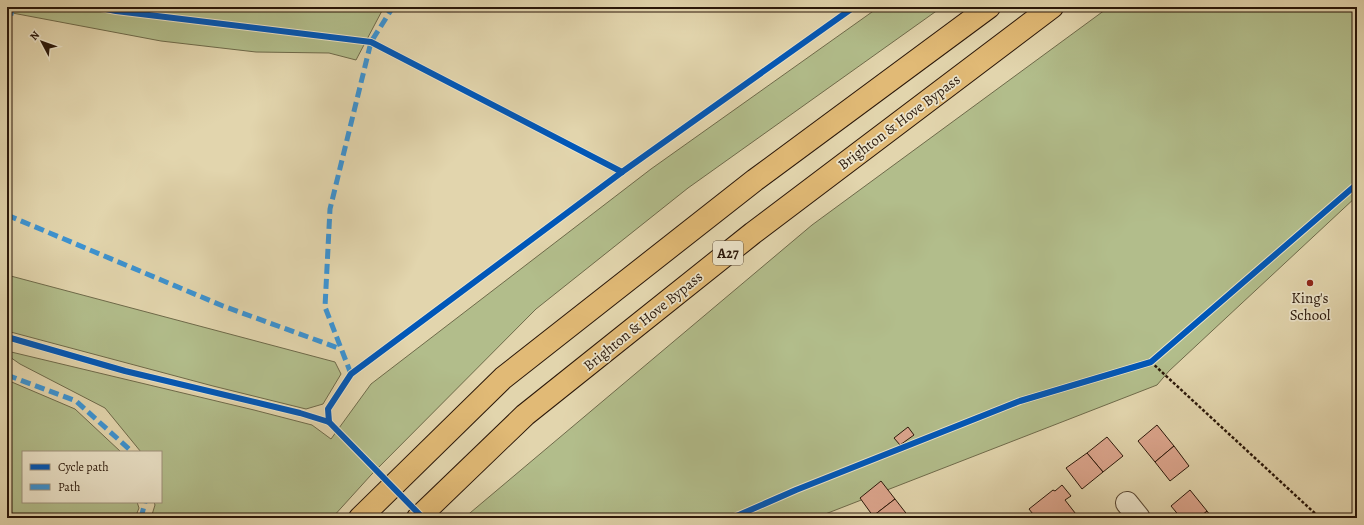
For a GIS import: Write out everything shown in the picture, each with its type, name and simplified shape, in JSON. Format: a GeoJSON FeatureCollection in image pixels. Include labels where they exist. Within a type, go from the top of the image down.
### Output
{"type":"FeatureCollection","features":[{"type":"Feature","properties":{"kind":"highway","name":"A27"},"geometry":{"type":"LineString","coordinates":[[360,518],[503,378],[754,180],[989,7]]}},
{"type":"Feature","properties":{"kind":"highway","name":"Brighton & Hove Bypass"},"geometry":{"type":"LineString","coordinates":[[418,518],[525,415],[753,233],[1052,7]]}},
{"type":"Feature","properties":{"kind":"path"},"geometry":{"type":"LineString","coordinates":[[1151,362],[1320,518]]}},
{"type":"Feature","properties":{"kind":"green space"},"geometry":{"type":"Polygon","coordinates":[[[7,7],[384,7],[356,60],[329,53],[256,52],[161,41],[7,12],[7,7]]]}},
{"type":"Feature","properties":{"kind":"green space"},"geometry":{"type":"Polygon","coordinates":[[[879,7],[942,7],[688,188],[536,309],[371,475],[332,518],[151,518],[154,503],[162,503],[162,451],[140,451],[105,408],[20,364],[7,355],[7,351],[312,425],[331,439],[371,384],[651,169],[879,7]]]}},
{"type":"Feature","properties":{"kind":"green space"},"geometry":{"type":"Polygon","coordinates":[[[1109,7],[1357,7],[1357,196],[1169,371],[1157,385],[815,518],[464,518],[812,225],[1109,7]]]}},
{"type":"Feature","properties":{"kind":"green space"},"geometry":{"type":"Polygon","coordinates":[[[7,275],[335,362],[341,374],[323,404],[306,409],[213,386],[7,331],[7,275]]]}},
{"type":"Feature","properties":{"kind":"green space"},"geometry":{"type":"Polygon","coordinates":[[[7,380],[75,409],[120,451],[22,451],[22,503],[137,503],[139,508],[135,518],[7,518],[7,380]]]}},
{"type":"Feature","properties":{"kind":"building"},"geometry":{"type":"Polygon","coordinates":[[[1157,425],[1174,446],[1155,462],[1138,441],[1157,425]]]}},
{"type":"Feature","properties":{"kind":"building"},"geometry":{"type":"Polygon","coordinates":[[[908,427],[914,435],[900,445],[894,438],[908,427]]]}},
{"type":"Feature","properties":{"kind":"building"},"geometry":{"type":"Polygon","coordinates":[[[1107,437],[1123,456],[1103,472],[1087,453],[1107,437]]]}},
{"type":"Feature","properties":{"kind":"building"},"geometry":{"type":"Polygon","coordinates":[[[1174,446],[1189,466],[1170,481],[1155,462],[1174,446]]]}},
{"type":"Feature","properties":{"kind":"building"},"geometry":{"type":"Polygon","coordinates":[[[1087,453],[1103,472],[1082,489],[1066,468],[1087,453]]]}},
{"type":"Feature","properties":{"kind":"building"},"geometry":{"type":"Polygon","coordinates":[[[881,481],[895,499],[873,516],[860,498],[881,481]]]}},
{"type":"Feature","properties":{"kind":"building"},"geometry":{"type":"Polygon","coordinates":[[[1062,485],[1071,496],[1065,500],[1079,518],[1036,518],[1029,509],[1053,490],[1055,491],[1062,485]]]}},
{"type":"Feature","properties":{"kind":"building"},"geometry":{"type":"Polygon","coordinates":[[[1190,490],[1207,511],[1199,518],[1181,518],[1171,506],[1190,490]]]}},
{"type":"Feature","properties":{"kind":"building"},"geometry":{"type":"Polygon","coordinates":[[[895,499],[909,517],[875,518],[873,516],[895,499]]]}},
{"type":"Feature","properties":{"kind":"building"},"geometry":{"type":"Polygon","coordinates":[[[1207,511],[1212,518],[1199,518],[1207,511]]]}},
{"type":"Feature","properties":{"kind":"marked path"},"geometry":{"type":"LineString","coordinates":[[7,30],[13,7]]}},
{"type":"Feature","properties":{"kind":"marked path"},"geometry":{"type":"LineString","coordinates":[[351,374],[325,307],[330,209],[371,42],[393,7]]}},
{"type":"Feature","properties":{"kind":"marked path"},"geometry":{"type":"LineString","coordinates":[[7,215],[223,306],[341,349]]}},
{"type":"Feature","properties":{"kind":"marked path"},"geometry":{"type":"LineString","coordinates":[[7,375],[76,401],[130,451]]}},
{"type":"Feature","properties":{"kind":"marked path"},"geometry":{"type":"LineString","coordinates":[[141,518],[145,503]]}},
{"type":"Feature","properties":{"kind":"cycle path"},"geometry":{"type":"LineString","coordinates":[[96,7],[116,11],[371,42],[622,172]]}},
{"type":"Feature","properties":{"kind":"cycle path"},"geometry":{"type":"LineString","coordinates":[[329,422],[328,409],[351,374],[622,172],[854,7]]}},
{"type":"Feature","properties":{"kind":"cycle path"},"geometry":{"type":"LineString","coordinates":[[732,518],[796,490],[1020,401],[1151,362],[1357,184]]}},
{"type":"Feature","properties":{"kind":"cycle path"},"geometry":{"type":"LineString","coordinates":[[7,337],[125,371],[300,413],[329,422],[423,518]]}},
{"type":"Feature","properties":{"kind":"place","name":"King's School"},"geometry":{"type":"Point","coordinates":[1310,283]}}]}
